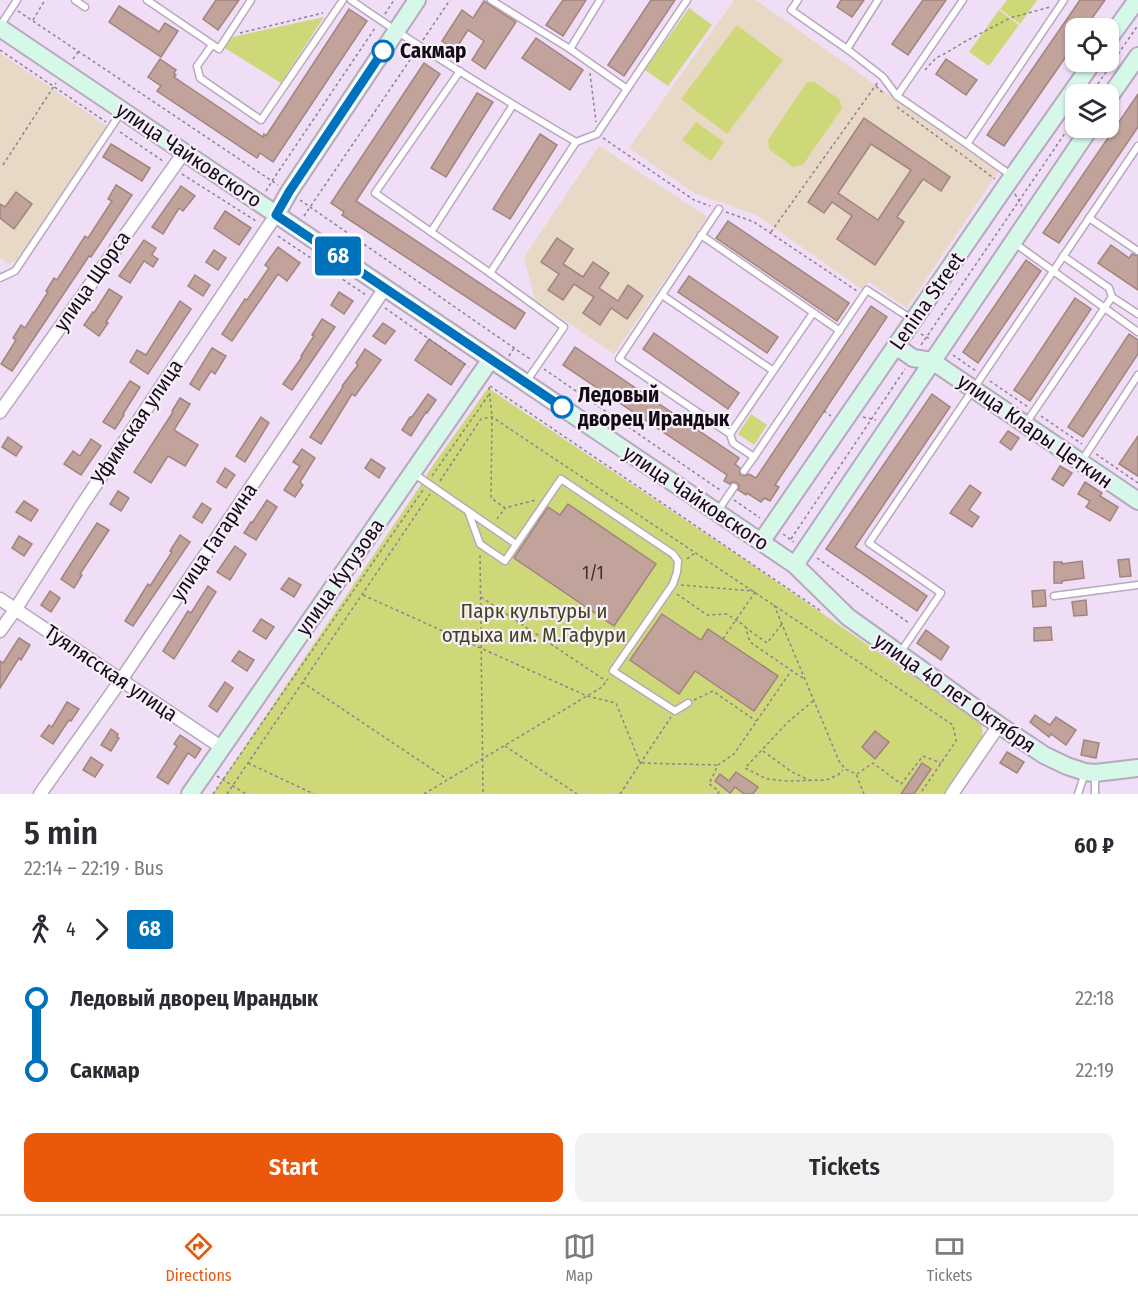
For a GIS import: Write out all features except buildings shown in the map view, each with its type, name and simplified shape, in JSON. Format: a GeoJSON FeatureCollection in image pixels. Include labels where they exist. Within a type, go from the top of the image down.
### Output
{"type":"FeatureCollection","features":[{"type":"Feature","properties":{"kind":"main road"},"geometry":{"type":"LineString","coordinates":[[272,222],[289,192],[417,0]]}},
{"type":"Feature","properties":{"kind":"main road"},"geometry":{"type":"LineString","coordinates":[[1119,25],[1137,0]]}},
{"type":"Feature","properties":{"kind":"main road","name":"улица Чайковского"},"geometry":{"type":"LineString","coordinates":[[0,27],[185,151],[272,222],[296,228],[380,295],[491,359],[795,565]]}},
{"type":"Feature","properties":{"kind":"main road"},"geometry":{"type":"LineString","coordinates":[[1118,84],[1138,56]]}},
{"type":"Feature","properties":{"kind":"main road","name":"Lenina Street"},"geometry":{"type":"LineString","coordinates":[[761,542],[842,416],[896,346],[1087,72]]}},
{"type":"Feature","properties":{"kind":"main road","name":"Lenina Street"},"geometry":{"type":"LineString","coordinates":[[795,565],[1083,138]]}},
{"type":"Feature","properties":{"kind":"main road"},"geometry":{"type":"LineString","coordinates":[[896,346],[913,358],[932,361]]}},
{"type":"Feature","properties":{"kind":"main road","name":"улица Кутузова"},"geometry":{"type":"LineString","coordinates":[[189,794],[491,359]]}},
{"type":"Feature","properties":{"kind":"main road","name":"улица Клары Цеткин"},"geometry":{"type":"LineString","coordinates":[[932,361],[978,382],[1137,495]]}},
{"type":"Feature","properties":{"kind":"main road","name":"улица 40 лет Октября"},"geometry":{"type":"LineString","coordinates":[[795,565],[848,617],[1044,755],[1067,766],[1090,773],[1138,768]]}},
{"type":"Feature","properties":{"kind":"street","name":"улица Щорса"},"geometry":{"type":"LineString","coordinates":[[0,411],[185,151]]}},
{"type":"Feature","properties":{"kind":"street","name":"Уфимская улица"},"geometry":{"type":"LineString","coordinates":[[0,631],[272,222]]}},
{"type":"Feature","properties":{"kind":"street","name":"улица Гагарина"},"geometry":{"type":"LineString","coordinates":[[40,794],[121,680],[380,295]]}},
{"type":"Feature","properties":{"kind":"street","name":"Туялясская улица"},"geometry":{"type":"LineString","coordinates":[[0,599],[221,747]]}},
{"type":"Feature","properties":{"kind":"street"},"geometry":{"type":"LineString","coordinates":[[952,794],[999,725]]}},
{"type":"Feature","properties":{"kind":"lane"},"geometry":{"type":"LineString","coordinates":[[0,27],[17,0]]}},
{"type":"Feature","properties":{"kind":"lane"},"geometry":{"type":"LineString","coordinates":[[75,0],[85,7]]}},
{"type":"Feature","properties":{"kind":"lane"},"geometry":{"type":"LineString","coordinates":[[147,0],[219,49],[251,0]]}},
{"type":"Feature","properties":{"kind":"lane"},"geometry":{"type":"LineString","coordinates":[[212,45],[197,66],[200,78],[261,120],[343,0]]}},
{"type":"Feature","properties":{"kind":"lane"},"geometry":{"type":"LineString","coordinates":[[351,0],[419,46],[576,142]]}},
{"type":"Feature","properties":{"kind":"lane"},"geometry":{"type":"LineString","coordinates":[[491,0],[501,3],[627,89]]}},
{"type":"Feature","properties":{"kind":"lane"},"geometry":{"type":"LineString","coordinates":[[570,49],[600,0]]}},
{"type":"Feature","properties":{"kind":"lane"},"geometry":{"type":"LineString","coordinates":[[490,273],[576,142],[597,134],[687,0]]}},
{"type":"Feature","properties":{"kind":"lane"},"geometry":{"type":"LineString","coordinates":[[798,0],[791,10],[883,77],[897,96],[967,144],[1009,182]]}},
{"type":"Feature","properties":{"kind":"lane"},"geometry":{"type":"LineString","coordinates":[[847,49],[878,0]]}},
{"type":"Feature","properties":{"kind":"lane"},"geometry":{"type":"LineString","coordinates":[[897,96],[963,0]]}},
{"type":"Feature","properties":{"kind":"lane"},"geometry":{"type":"LineString","coordinates":[[967,144],[1064,0]]}},
{"type":"Feature","properties":{"kind":"lane"},"geometry":{"type":"LineString","coordinates":[[460,71],[375,193],[564,327],[526,382]]}},
{"type":"Feature","properties":{"kind":"lane"},"geometry":{"type":"LineString","coordinates":[[431,232],[513,105]]}},
{"type":"Feature","properties":{"kind":"lane"},"geometry":{"type":"LineString","coordinates":[[0,278],[15,271],[123,110]]}},
{"type":"Feature","properties":{"kind":"lane"},"geometry":{"type":"LineString","coordinates":[[899,654],[942,593],[869,543],[1138,146]]}},
{"type":"Feature","properties":{"kind":"lane"},"geometry":{"type":"LineString","coordinates":[[719,209],[619,359],[730,434],[733,443],[754,457]]}},
{"type":"Feature","properties":{"kind":"lane"},"geometry":{"type":"LineString","coordinates":[[1089,218],[1138,251]]}},
{"type":"Feature","properties":{"kind":"lane"},"geometry":{"type":"LineString","coordinates":[[701,236],[840,331]]}},
{"type":"Feature","properties":{"kind":"lane"},"geometry":{"type":"LineString","coordinates":[[1012,242],[1138,332]]}},
{"type":"Feature","properties":{"kind":"lane"},"geometry":{"type":"LineString","coordinates":[[1063,256],[1109,288],[1112,297],[1138,314]]}},
{"type":"Feature","properties":{"kind":"lane"},"geometry":{"type":"LineString","coordinates":[[744,471],[867,290],[914,320]]}},
{"type":"Feature","properties":{"kind":"lane"},"geometry":{"type":"LineString","coordinates":[[662,295],[772,370]]}},
{"type":"Feature","properties":{"kind":"lane"},"geometry":{"type":"LineString","coordinates":[[1030,417],[1112,297]]}},
{"type":"Feature","properties":{"kind":"lane"},"geometry":{"type":"LineString","coordinates":[[730,434],[813,313]]}},
{"type":"Feature","properties":{"kind":"lane"},"geometry":{"type":"LineString","coordinates":[[1085,456],[1138,375]]}},
{"type":"Feature","properties":{"kind":"lane"},"geometry":{"type":"LineString","coordinates":[[413,473],[516,544]]}},
{"type":"Feature","properties":{"kind":"lane"},"geometry":{"type":"LineString","coordinates":[[468,511],[480,544],[505,561],[561,478],[673,554],[678,561],[677,572],[671,587],[614,671],[675,711],[688,702]]}},
{"type":"Feature","properties":{"kind":"lane"},"geometry":{"type":"LineString","coordinates":[[717,512],[734,487]]}},
{"type":"Feature","properties":{"kind":"lane"},"geometry":{"type":"LineString","coordinates":[[1054,596],[1138,585]]}},
{"type":"Feature","properties":{"kind":"lane"},"geometry":{"type":"LineString","coordinates":[[1078,794],[1090,773]]}},
{"type":"Feature","properties":{"kind":"lane"},"geometry":{"type":"LineString","coordinates":[[1090,773],[1095,794]]}},
{"type":"Feature","properties":{"kind":"path"},"geometry":{"type":"LineString","coordinates":[[33,20],[45,0]]}},
{"type":"Feature","properties":{"kind":"path"},"geometry":{"type":"LineString","coordinates":[[272,181],[394,0]]}},
{"type":"Feature","properties":{"kind":"path"},"geometry":{"type":"LineString","coordinates":[[296,228],[450,0]]}},
{"type":"Feature","properties":{"kind":"path"},"geometry":{"type":"LineString","coordinates":[[13,7],[289,192]]}},
{"type":"Feature","properties":{"kind":"path"},"geometry":{"type":"LineString","coordinates":[[922,74],[936,58],[1010,18],[1048,7],[1058,7]]}},
{"type":"Feature","properties":{"kind":"path"},"geometry":{"type":"LineString","coordinates":[[228,36],[336,10]]}},
{"type":"Feature","properties":{"kind":"path"},"geometry":{"type":"LineString","coordinates":[[1098,84],[1138,25]]}},
{"type":"Feature","properties":{"kind":"path"},"geometry":{"type":"LineString","coordinates":[[0,50],[173,168],[272,222],[380,295],[480,375]]}},
{"type":"Feature","properties":{"kind":"path"},"geometry":{"type":"LineString","coordinates":[[3,165],[79,51]]}},
{"type":"Feature","properties":{"kind":"path"},"geometry":{"type":"LineString","coordinates":[[590,63],[597,134],[694,200],[754,222],[864,296]]}},
{"type":"Feature","properties":{"kind":"path"},"geometry":{"type":"LineString","coordinates":[[770,233],[883,77]]}},
{"type":"Feature","properties":{"kind":"path"},"geometry":{"type":"LineString","coordinates":[[875,85],[884,93]]}},
{"type":"Feature","properties":{"kind":"path"},"geometry":{"type":"LineString","coordinates":[[892,102],[1009,182],[1029,218]]}},
{"type":"Feature","properties":{"kind":"path"},"geometry":{"type":"LineString","coordinates":[[791,539],[1065,133]]}},
{"type":"Feature","properties":{"kind":"path"},"geometry":{"type":"LineString","coordinates":[[952,355],[978,382],[1137,495]]}},
{"type":"Feature","properties":{"kind":"path"},"geometry":{"type":"LineString","coordinates":[[505,508],[491,498],[492,417],[489,385],[792,590]]}},
{"type":"Feature","properties":{"kind":"path"},"geometry":{"type":"LineString","coordinates":[[213,794],[489,393]]}},
{"type":"Feature","properties":{"kind":"path"},"geometry":{"type":"LineString","coordinates":[[824,411],[890,423]]}},
{"type":"Feature","properties":{"kind":"path"},"geometry":{"type":"LineString","coordinates":[[227,794],[481,419],[492,417],[953,725],[956,741],[920,794]]}},
{"type":"Feature","properties":{"kind":"path"},"geometry":{"type":"LineString","coordinates":[[492,527],[505,508],[549,497]]}},
{"type":"Feature","properties":{"kind":"path"},"geometry":{"type":"LineString","coordinates":[[480,544],[483,794]]}},
{"type":"Feature","properties":{"kind":"path"},"geometry":{"type":"LineString","coordinates":[[814,556],[917,629]]}},
{"type":"Feature","properties":{"kind":"path"},"geometry":{"type":"LineString","coordinates":[[671,587],[755,591]]}},
{"type":"Feature","properties":{"kind":"path"},"geometry":{"type":"LineString","coordinates":[[671,587],[707,615],[727,614],[767,643],[782,624]]}},
{"type":"Feature","properties":{"kind":"path"},"geometry":{"type":"LineString","coordinates":[[723,639],[755,591]]}},
{"type":"Feature","properties":{"kind":"path"},"geometry":{"type":"LineString","coordinates":[[362,594],[587,696],[616,703],[640,763]]}},
{"type":"Feature","properties":{"kind":"path"},"geometry":{"type":"LineString","coordinates":[[481,597],[606,681]]}},
{"type":"Feature","properties":{"kind":"path"},"geometry":{"type":"LineString","coordinates":[[774,604],[839,761],[845,769],[856,774],[864,794]]}},
{"type":"Feature","properties":{"kind":"path"},"geometry":{"type":"LineString","coordinates":[[745,626],[750,642],[805,679]]}},
{"type":"Feature","properties":{"kind":"path"},"geometry":{"type":"LineString","coordinates":[[718,794],[719,791],[709,784],[718,765],[734,754],[792,670]]}},
{"type":"Feature","properties":{"kind":"path"},"geometry":{"type":"LineString","coordinates":[[424,794],[602,687],[614,671]]}},
{"type":"Feature","properties":{"kind":"path"},"geometry":{"type":"LineString","coordinates":[[302,682],[448,780]]}},
{"type":"Feature","properties":{"kind":"path"},"geometry":{"type":"LineString","coordinates":[[688,702],[713,691],[756,722]]}},
{"type":"Feature","properties":{"kind":"path"},"geometry":{"type":"LineString","coordinates":[[814,700],[788,722],[746,768],[768,778],[786,781],[826,780],[845,769]]}},
{"type":"Feature","properties":{"kind":"path"},"geometry":{"type":"LineString","coordinates":[[620,794],[675,711]]}},
{"type":"Feature","properties":{"kind":"path"},"geometry":{"type":"LineString","coordinates":[[505,746],[577,794]]}},
{"type":"Feature","properties":{"kind":"path"},"geometry":{"type":"LineString","coordinates":[[761,750],[792,772],[810,781]]}},
{"type":"Feature","properties":{"kind":"path"},"geometry":{"type":"LineString","coordinates":[[856,774],[873,763],[901,784],[923,756],[941,763]]}},
{"type":"Feature","properties":{"kind":"path"},"geometry":{"type":"LineString","coordinates":[[248,763],[314,794]]}},
{"type":"Feature","properties":{"kind":"path"},"geometry":{"type":"LineString","coordinates":[[640,763],[718,765]]}},
{"type":"Feature","properties":{"kind":"path"},"geometry":{"type":"LineString","coordinates":[[206,770],[246,794]]}},
{"type":"Feature","properties":{"kind":"shaded area"},"geometry":{"type":"Polygon","coordinates":[[[734,0],[756,0],[998,172],[907,308],[869,282],[863,290],[756,215],[694,193],[629,148],[734,0]]]}},
{"type":"Feature","properties":{"kind":"shaded area"},"geometry":{"type":"Polygon","coordinates":[[[0,53],[108,127],[19,259],[8,264],[0,258],[0,53]]]}},
{"type":"Feature","properties":{"kind":"shaded area"},"geometry":{"type":"Polygon","coordinates":[[[599,146],[708,217],[614,354],[535,300],[524,257],[599,146]]]}},
{"type":"Feature","properties":{"kind":"green space"},"geometry":{"type":"Polygon","coordinates":[[[1007,0],[1037,0],[1020,24],[1000,9],[1007,0]]]}},
{"type":"Feature","properties":{"kind":"green space"},"geometry":{"type":"Polygon","coordinates":[[[689,8],[712,25],[668,86],[645,70],[689,8]]]}},
{"type":"Feature","properties":{"kind":"green space"},"geometry":{"type":"Polygon","coordinates":[[[999,10],[1019,25],[989,66],[969,52],[999,10]]]}},
{"type":"Feature","properties":{"kind":"green space"},"geometry":{"type":"Polygon","coordinates":[[[324,17],[281,83],[225,48],[232,37],[324,17]]]}},
{"type":"Feature","properties":{"kind":"green space"},"geometry":{"type":"Polygon","coordinates":[[[737,25],[783,60],[727,134],[681,99],[737,25]]]}},
{"type":"Feature","properties":{"kind":"green space"},"geometry":{"type":"Polygon","coordinates":[[[807,82],[814,82],[839,99],[842,108],[803,165],[793,167],[769,149],[768,140],[807,82]]]}},
{"type":"Feature","properties":{"kind":"green space"},"geometry":{"type":"Polygon","coordinates":[[[696,122],[724,142],[711,161],[682,140],[696,122]]]}},
{"type":"Feature","properties":{"kind":"green space","name":"Парк культуры и отдыха им. М.Гафури"},"geometry":{"type":"Polygon","coordinates":[[[488,388],[745,560],[982,724],[983,740],[945,794],[213,794],[431,468],[488,388]]]}},
{"type":"Feature","properties":{"kind":"green space"},"geometry":{"type":"Polygon","coordinates":[[[751,414],[767,425],[754,445],[738,434],[751,414]]]}},
{"type":"Feature","properties":{"kind":"bus line","name":"68"},"geometry":{"type":"LineString","coordinates":[[383,51],[276,215],[562,407]]}},
{"type":"Feature","properties":{"kind":"place","name":"Сакмар"},"geometry":{"type":"Point","coordinates":[383,51]}},
{"type":"Feature","properties":{"kind":"place","name":"Ледовый дворец Ирандык"},"geometry":{"type":"Point","coordinates":[562,407]}}]}
